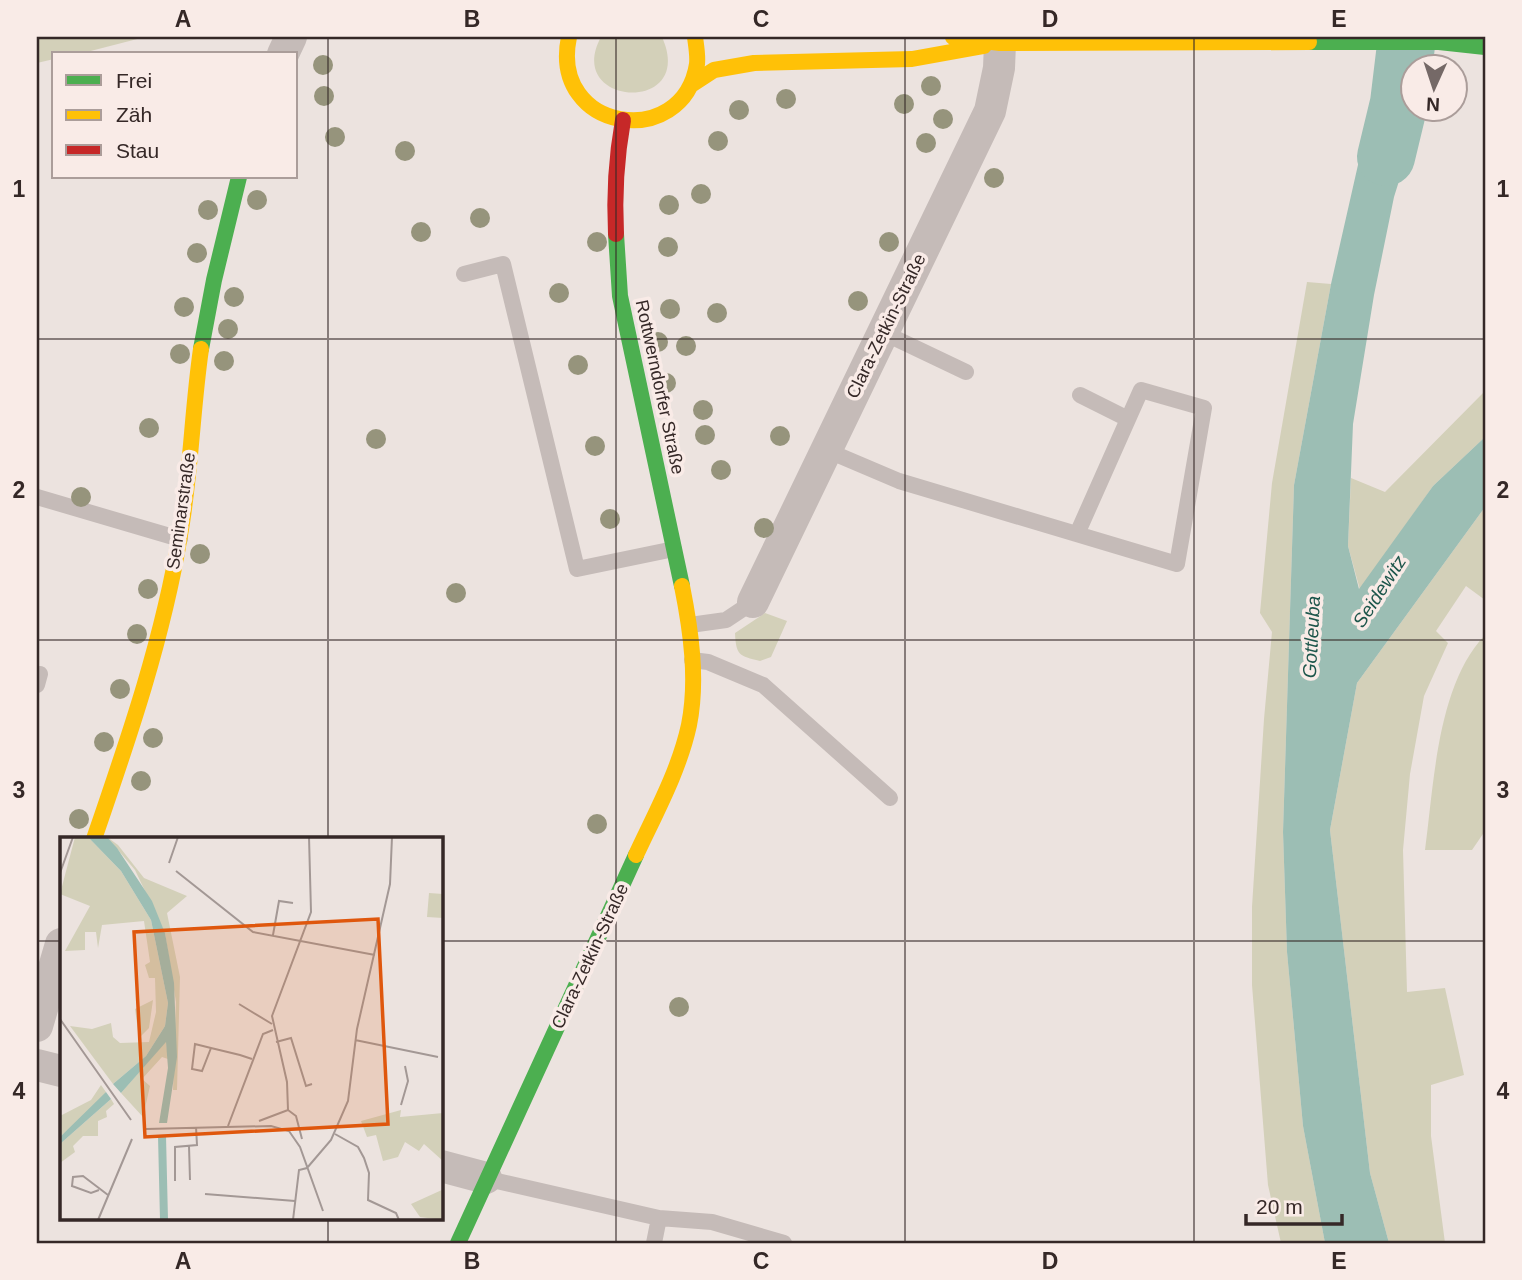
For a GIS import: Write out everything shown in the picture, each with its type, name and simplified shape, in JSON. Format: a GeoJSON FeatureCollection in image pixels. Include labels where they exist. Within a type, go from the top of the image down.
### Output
{"type":"FeatureCollection","features":[{"type":"Feature","properties":{"kind":"main road"},"geometry":{"type":"LineString","coordinates":[[569,37],[567,63],[575,88],[593,108],[623,121],[645,120],[666,112],[678,103],[691,85],[697,65],[695,37]]}},
{"type":"Feature","properties":{"kind":"main road"},"geometry":{"type":"LineString","coordinates":[[953,37],[1000,43],[1196,40],[1439,42],[1485,47]]}},
{"type":"Feature","properties":{"kind":"main road"},"geometry":{"type":"LineString","coordinates":[[691,85],[714,70],[754,63],[912,59],[1000,43]]}},
{"type":"Feature","properties":{"kind":"main road","name":"Rottwerndorfer Straße"},"geometry":{"type":"LineString","coordinates":[[623,121],[614,192],[620,296],[690,625],[692,660]]}},
{"type":"Feature","properties":{"kind":"main road","name":"Seminarstraße"},"geometry":{"type":"LineString","coordinates":[[95,837],[148,673],[180,539],[189,481],[193,416],[202,344],[239,178]]}},
{"type":"Feature","properties":{"kind":"main road","name":"Clara-Zetkin-Straße"},"geometry":{"type":"LineString","coordinates":[[458,1243],[679,760],[691,713],[692,660]]}},
{"type":"Feature","properties":{"kind":"street","name":"Clara-Zetkin-Straße"},"geometry":{"type":"LineString","coordinates":[[753,603],[881,332],[990,111],[999,68],[1000,43]]}},
{"type":"Feature","properties":{"kind":"street"},"geometry":{"type":"LineString","coordinates":[[37,1026],[60,947]]}},
{"type":"Feature","properties":{"kind":"street"},"geometry":{"type":"LineString","coordinates":[[37,1065],[60,1071]]}},
{"type":"Feature","properties":{"kind":"street"},"geometry":{"type":"LineString","coordinates":[[443,1167],[486,1178]]}},
{"type":"Feature","properties":{"kind":"lane"},"geometry":{"type":"LineString","coordinates":[[464,274],[503,264],[577,569],[674,549]]}},
{"type":"Feature","properties":{"kind":"lane"},"geometry":{"type":"LineString","coordinates":[[881,332],[966,372]]}},
{"type":"Feature","properties":{"kind":"lane"},"geometry":{"type":"LineString","coordinates":[[825,450],[899,481],[1177,564],[1204,408],[1141,390],[1077,534]]}},
{"type":"Feature","properties":{"kind":"lane"},"geometry":{"type":"LineString","coordinates":[[1080,395],[1128,419]]}},
{"type":"Feature","properties":{"kind":"lane"},"geometry":{"type":"LineString","coordinates":[[37,497],[180,539]]}},
{"type":"Feature","properties":{"kind":"lane"},"geometry":{"type":"LineString","coordinates":[[690,625],[726,620],[753,603]]}},
{"type":"Feature","properties":{"kind":"lane"},"geometry":{"type":"LineString","coordinates":[[692,660],[708,662],[763,685],[890,798]]}},
{"type":"Feature","properties":{"kind":"lane"},"geometry":{"type":"LineString","coordinates":[[486,1178],[659,1218],[712,1222],[784,1243]]}},
{"type":"Feature","properties":{"kind":"lane"},"geometry":{"type":"LineString","coordinates":[[654,1243],[659,1218]]}},
{"type":"Feature","properties":{"kind":"shaded area"},"geometry":{"type":"Polygon","coordinates":[[[37,37],[145,37],[87,52],[52,52],[52,59],[37,63],[37,37]]]}},
{"type":"Feature","properties":{"kind":"shaded area"},"geometry":{"type":"Polygon","coordinates":[[[601,37],[662,37],[668,62],[662,80],[648,90],[630,92],[613,88],[599,78],[594,60],[601,37]]]}},
{"type":"Feature","properties":{"kind":"shaded area"},"geometry":{"type":"Polygon","coordinates":[[[1307,282],[1331,284],[1294,485],[1283,832],[1287,952],[1303,1126],[1325,1243],[1281,1243],[1268,1185],[1252,985],[1252,907],[1272,632],[1260,613],[1272,483],[1307,282]]]}},
{"type":"Feature","properties":{"kind":"shaded area"},"geometry":{"type":"Polygon","coordinates":[[[1485,391],[1485,437],[1433,486],[1360,590],[1348,546],[1351,478],[1385,492],[1485,391]]]}},
{"type":"Feature","properties":{"kind":"shaded area"},"geometry":{"type":"Polygon","coordinates":[[[1485,507],[1485,600],[1466,586],[1436,631],[1448,643],[1424,696],[1410,774],[1403,850],[1407,992],[1445,988],[1464,1075],[1431,1085],[1431,1136],[1445,1243],[1389,1243],[1370,1173],[1330,830],[1357,683],[1485,507]]]}},
{"type":"Feature","properties":{"kind":"shaded area"},"geometry":{"type":"Polygon","coordinates":[[[765,613],[787,621],[771,657],[760,661],[747,658],[736,646],[735,633],[765,613]]]}},
{"type":"Feature","properties":{"kind":"shaded area"},"geometry":{"type":"Polygon","coordinates":[[[1485,635],[1485,831],[1472,850],[1425,850],[1435,766],[1447,708],[1469,656],[1485,635]]]}},
{"type":"Feature","properties":{"kind":"water","name":"Seidewitz"},"geometry":{"type":"Polygon","coordinates":[[[1377,81],[1400,82],[1400,122],[1419,122],[1394,197],[1374,295],[1353,424],[1348,546],[1359,589],[1433,486],[1485,437],[1485,507],[1357,683],[1330,830],[1370,1173],[1389,1243],[1325,1243],[1303,1126],[1287,952],[1283,832],[1294,485],[1331,284],[1377,81]]]}},
{"type":"Feature","properties":{"kind":"waterway","name":"Gottleuba"},"geometry":{"type":"LineString","coordinates":[[1386,157],[1399,103],[1407,37]]}},
{"type":"Feature","properties":{"kind":"traffic: fast"},"geometry":{"type":"LineString","coordinates":[[1309,42],[1439,42],[1485,47]]}},
{"type":"Feature","properties":{"kind":"traffic: fast"},"geometry":{"type":"LineString","coordinates":[[201,349],[214,280],[239,178]]}},
{"type":"Feature","properties":{"kind":"traffic: fast"},"geometry":{"type":"LineString","coordinates":[[616,234],[620,296],[682,586]]}},
{"type":"Feature","properties":{"kind":"traffic: fast"},"geometry":{"type":"LineString","coordinates":[[458,1243],[636,855]]}},
{"type":"Feature","properties":{"kind":"traffic: slow"},"geometry":{"type":"LineString","coordinates":[[569,37],[568,69],[579,94],[597,110],[620,119],[645,119],[668,110],[687,92],[697,64],[695,37]]}},
{"type":"Feature","properties":{"kind":"traffic: slow"},"geometry":{"type":"LineString","coordinates":[[953,37],[1000,43],[1309,42]]}},
{"type":"Feature","properties":{"kind":"traffic: slow"},"geometry":{"type":"LineString","coordinates":[[691,85],[714,70],[754,63],[912,59],[984,46]]}},
{"type":"Feature","properties":{"kind":"traffic: slow"},"geometry":{"type":"LineString","coordinates":[[95,837],[143,689],[173,574],[187,489],[201,349]]}},
{"type":"Feature","properties":{"kind":"traffic: slow"},"geometry":{"type":"LineString","coordinates":[[636,855],[673,776],[685,742],[692,708],[692,656],[682,586]]}},
{"type":"Feature","properties":{"kind":"traffic: jam"},"geometry":{"type":"LineString","coordinates":[[616,234],[616,177],[623,120]]}}]}
